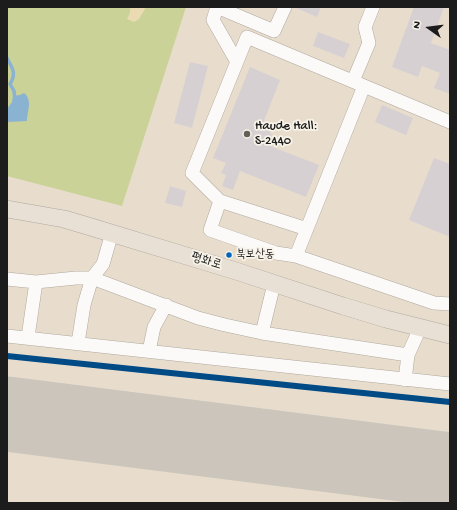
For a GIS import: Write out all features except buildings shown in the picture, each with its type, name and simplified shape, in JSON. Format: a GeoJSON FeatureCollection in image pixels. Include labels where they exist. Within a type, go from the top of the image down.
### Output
{"type":"FeatureCollection","features":[{"type":"Feature","properties":{"kind":"main road","name":"평화로"},"geometry":{"type":"LineString","coordinates":[[14,210],[64,219],[229,268],[350,309],[450,335]]}},
{"type":"Feature","properties":{"kind":"street"},"geometry":{"type":"LineString","coordinates":[[237,62],[213,20],[217,7],[274,31],[285,7]]}},
{"type":"Feature","properties":{"kind":"street"},"geometry":{"type":"LineString","coordinates":[[296,256],[307,229],[358,83],[369,43],[365,27],[373,7]]}},
{"type":"Feature","properties":{"kind":"street"},"geometry":{"type":"LineString","coordinates":[[307,229],[220,201],[192,173],[247,37],[450,122]]}},
{"type":"Feature","properties":{"kind":"street"},"geometry":{"type":"LineString","coordinates":[[220,201],[210,230],[276,253],[296,256],[434,302],[450,304]]}},
{"type":"Feature","properties":{"kind":"street"},"geometry":{"type":"LineString","coordinates":[[78,343],[84,305],[92,278],[102,264],[112,233]]}},
{"type":"Feature","properties":{"kind":"street"},"geometry":{"type":"LineString","coordinates":[[7,279],[36,282],[92,278],[198,318],[262,333],[408,355]]}},
{"type":"Feature","properties":{"kind":"street"},"geometry":{"type":"LineString","coordinates":[[28,338],[36,282]]}},
{"type":"Feature","properties":{"kind":"street"},"geometry":{"type":"LineString","coordinates":[[262,333],[274,284]]}},
{"type":"Feature","properties":{"kind":"street"},"geometry":{"type":"LineString","coordinates":[[149,352],[154,327],[166,305]]}},
{"type":"Feature","properties":{"kind":"street"},"geometry":{"type":"LineString","coordinates":[[405,380],[408,355],[420,328]]}},
{"type":"Feature","properties":{"kind":"street"},"geometry":{"type":"LineString","coordinates":[[7,336],[450,384]]}},
{"type":"Feature","properties":{"kind":"green space"},"geometry":{"type":"Polygon","coordinates":[[[7,7],[186,7],[122,206],[7,176],[7,7]]]}},
{"type":"Feature","properties":{"kind":"sand"},"geometry":{"type":"Polygon","coordinates":[[[130,7],[146,7],[139,19],[134,22],[127,19],[130,13],[130,7]]]}},
{"type":"Feature","properties":{"kind":"water"},"geometry":{"type":"Polygon","coordinates":[[[24,93],[27,96],[29,103],[27,121],[7,122],[7,109],[12,102],[13,96],[24,93]]]}},
{"type":"Feature","properties":{"kind":"waterway"},"geometry":{"type":"LineString","coordinates":[[7,58],[13,71],[13,77],[10,84],[14,91],[15,101]]}},
{"type":"Feature","properties":{"kind":"runway"},"geometry":{"type":"LineString","coordinates":[[7,414],[450,470]]}},
{"type":"Feature","properties":{"kind":"transit line"},"geometry":{"type":"LineString","coordinates":[[7,356],[450,402]]}},
{"type":"Feature","properties":{"kind":"place","name":"Haude Hall: S-2440"},"geometry":{"type":"Point","coordinates":[247,134]}},
{"type":"Feature","properties":{"kind":"place","name":"북보산동"},"geometry":{"type":"Point","coordinates":[229,255]}}]}
